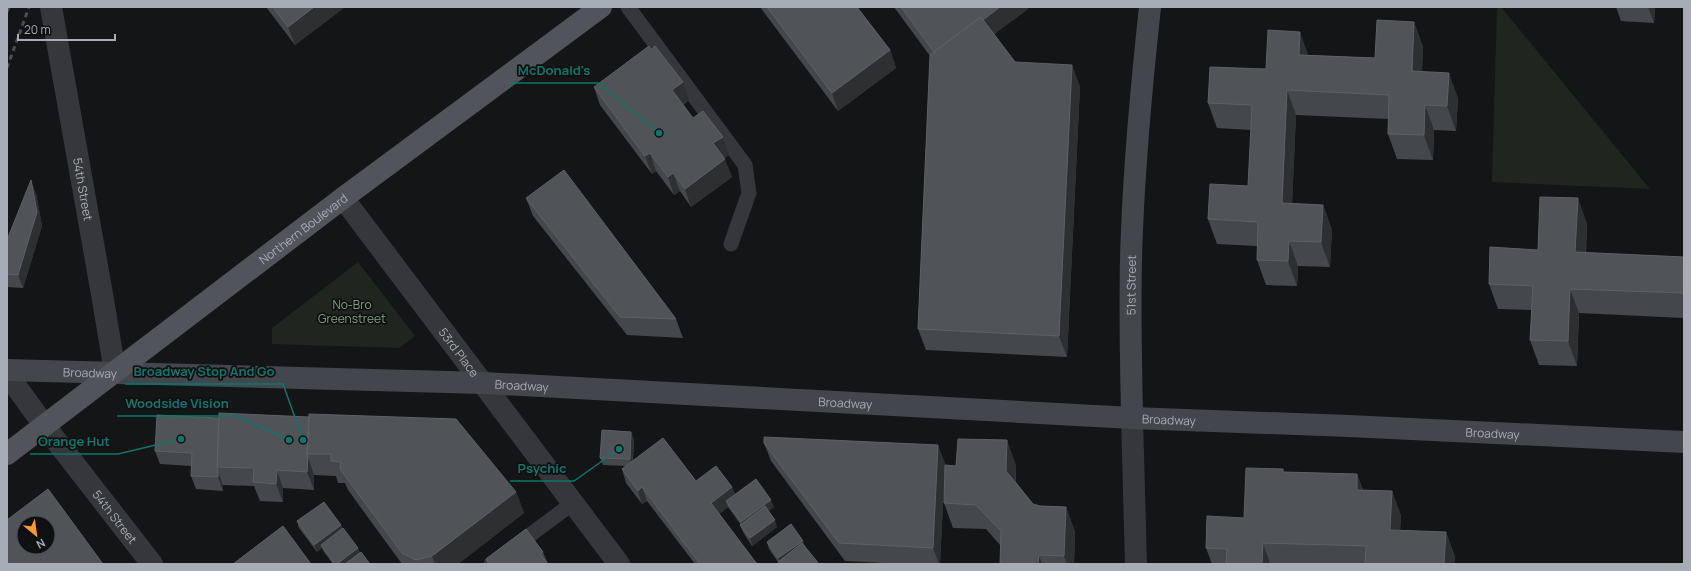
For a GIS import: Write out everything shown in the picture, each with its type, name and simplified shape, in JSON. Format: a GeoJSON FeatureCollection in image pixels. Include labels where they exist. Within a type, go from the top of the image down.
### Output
{"type":"FeatureCollection","features":[{"type":"Feature","properties":{"kind":"main road","name":"Northern Boulevard"},"geometry":{"type":"LineString","coordinates":[[7,454],[343,198],[601,7]]}},
{"type":"Feature","properties":{"kind":"main road","name":"51st Street"},"geometry":{"type":"LineString","coordinates":[[1132,418],[1130,313],[1132,231],[1137,138],[1150,7]]}},
{"type":"Feature","properties":{"kind":"main road","name":"Broadway"},"geometry":{"type":"LineString","coordinates":[[7,370],[484,383],[1132,418],[1356,426],[1684,442]]}},
{"type":"Feature","properties":{"kind":"street","name":"54th Street"},"geometry":{"type":"LineString","coordinates":[[51,7],[115,372]]}},
{"type":"Feature","properties":{"kind":"street","name":"53rd Place"},"geometry":{"type":"LineString","coordinates":[[343,198],[619,564]]}},
{"type":"Feature","properties":{"kind":"street","name":"54th Street"},"geometry":{"type":"LineString","coordinates":[[7,374],[44,425],[152,564]]}},
{"type":"Feature","properties":{"kind":"street","name":"51st Street"},"geometry":{"type":"LineString","coordinates":[[1132,418],[1136,564]]}},
{"type":"Feature","properties":{"kind":"lane"},"geometry":{"type":"LineString","coordinates":[[628,7],[744,165],[750,192],[731,244]]}},
{"type":"Feature","properties":{"kind":"lane"},"geometry":{"type":"LineString","coordinates":[[491,564],[573,503]]}},
{"type":"Feature","properties":{"kind":"green space"},"geometry":{"type":"Polygon","coordinates":[[[1497,7],[1501,7],[1650,189],[1492,182],[1497,7]]]}},
{"type":"Feature","properties":{"kind":"green space","name":"No-Bro Greenstreet"},"geometry":{"type":"Polygon","coordinates":[[[358,262],[415,336],[399,348],[272,344],[272,328],[358,262]]]}},
{"type":"Feature","properties":{"kind":"building"},"geometry":{"type":"Polygon","coordinates":[[[273,7],[314,7],[288,27],[273,7]]]}},
{"type":"Feature","properties":{"kind":"building"},"geometry":{"type":"Polygon","coordinates":[[[767,7],[857,7],[890,50],[832,93],[767,7]]]}},
{"type":"Feature","properties":{"kind":"building"},"geometry":{"type":"Polygon","coordinates":[[[901,7],[1000,7],[983,20],[981,17],[934,52],[901,7]]]}},
{"type":"Feature","properties":{"kind":"building"},"geometry":{"type":"Polygon","coordinates":[[[981,17],[1015,62],[1072,65],[1059,336],[918,329],[930,55],[981,17]]]}},
{"type":"Feature","properties":{"kind":"building"},"geometry":{"type":"Polygon","coordinates":[[[1377,20],[1414,22],[1412,71],[1449,73],[1447,106],[1425,105],[1424,135],[1388,134],[1389,95],[1287,90],[1282,203],[1323,205],[1321,242],[1289,241],[1288,261],[1257,260],[1258,222],[1208,219],[1210,184],[1248,186],[1252,105],[1208,103],[1210,67],[1266,69],[1268,30],[1300,32],[1299,55],[1375,58],[1377,20]]]}},
{"type":"Feature","properties":{"kind":"building"},"geometry":{"type":"Polygon","coordinates":[[[649,46],[651,50],[655,46],[683,82],[672,90],[693,118],[703,111],[723,137],[713,143],[725,159],[685,189],[673,173],[668,177],[650,153],[645,156],[594,87],[649,46]]]}},
{"type":"Feature","properties":{"kind":"building"},"geometry":{"type":"Polygon","coordinates":[[[564,170],[676,319],[620,317],[526,198],[564,170]]]}},
{"type":"Feature","properties":{"kind":"building"},"geometry":{"type":"Polygon","coordinates":[[[31,180],[37,212],[18,275],[7,274],[7,240],[31,180]]]}},
{"type":"Feature","properties":{"kind":"building"},"geometry":{"type":"Polygon","coordinates":[[[1540,197],[1578,198],[1575,252],[1684,257],[1684,293],[1570,289],[1568,341],[1530,340],[1533,286],[1489,284],[1490,247],[1538,250],[1540,197]]]}},
{"type":"Feature","properties":{"kind":"building"},"geometry":{"type":"Polygon","coordinates":[[[219,413],[309,417],[307,472],[277,470],[276,484],[253,482],[254,468],[217,467],[219,413]]]}},
{"type":"Feature","properties":{"kind":"building"},"geometry":{"type":"Polygon","coordinates":[[[309,414],[456,419],[516,492],[432,556],[416,560],[402,553],[340,469],[341,462],[331,461],[331,454],[307,454],[309,414]]]}},
{"type":"Feature","properties":{"kind":"building"},"geometry":{"type":"Polygon","coordinates":[[[157,415],[219,418],[218,477],[191,476],[192,453],[155,451],[157,415]]]}},
{"type":"Feature","properties":{"kind":"building"},"geometry":{"type":"Polygon","coordinates":[[[602,430],[631,432],[630,459],[600,458],[602,430]]]}},
{"type":"Feature","properties":{"kind":"building"},"geometry":{"type":"Polygon","coordinates":[[[764,437],[938,445],[933,548],[839,543],[764,443],[764,437]]]}},
{"type":"Feature","properties":{"kind":"building"},"geometry":{"type":"Polygon","coordinates":[[[663,438],[696,481],[716,466],[732,487],[711,503],[757,564],[700,564],[642,487],[638,491],[622,469],[663,438]]]}},
{"type":"Feature","properties":{"kind":"building"},"geometry":{"type":"Polygon","coordinates":[[[958,439],[1007,440],[1006,471],[1033,504],[1040,506],[1066,507],[1064,556],[1039,555],[1038,564],[1000,564],[1001,531],[976,505],[944,503],[945,465],[956,466],[958,439]]]}},
{"type":"Feature","properties":{"kind":"building"},"geometry":{"type":"Polygon","coordinates":[[[1246,468],[1283,469],[1283,472],[1357,474],[1357,490],[1392,491],[1390,530],[1446,532],[1444,564],[1365,564],[1366,546],[1263,543],[1262,564],[1226,564],[1227,549],[1206,548],[1207,516],[1244,518],[1246,468]]]}},
{"type":"Feature","properties":{"kind":"building"},"geometry":{"type":"Polygon","coordinates":[[[756,479],[771,500],[741,522],[726,501],[756,479]]]}},
{"type":"Feature","properties":{"kind":"building"},"geometry":{"type":"Polygon","coordinates":[[[48,489],[103,564],[7,564],[7,520],[48,489]]]}},
{"type":"Feature","properties":{"kind":"building"},"geometry":{"type":"Polygon","coordinates":[[[324,502],[341,525],[314,545],[297,521],[324,502]]]}},
{"type":"Feature","properties":{"kind":"building"},"geometry":{"type":"Polygon","coordinates":[[[765,506],[775,520],[750,538],[740,525],[765,506]]]}},
{"type":"Feature","properties":{"kind":"building"},"geometry":{"type":"Polygon","coordinates":[[[791,524],[803,541],[778,558],[767,542],[791,524]]]}},
{"type":"Feature","properties":{"kind":"building"},"geometry":{"type":"Polygon","coordinates":[[[283,526],[311,564],[233,564],[283,526]]]}},
{"type":"Feature","properties":{"kind":"building"},"geometry":{"type":"Polygon","coordinates":[[[343,528],[358,548],[335,564],[321,545],[343,528]]]}},
{"type":"Feature","properties":{"kind":"building"},"geometry":{"type":"Polygon","coordinates":[[[526,529],[543,552],[540,554],[548,564],[489,564],[486,559],[526,529]]]}},
{"type":"Feature","properties":{"kind":"building"},"geometry":{"type":"Polygon","coordinates":[[[802,543],[819,564],[780,564],[778,562],[802,543]]]}},
{"type":"Feature","properties":{"kind":"building"},"geometry":{"type":"Polygon","coordinates":[[[361,552],[370,564],[345,564],[361,552]]]}},
{"type":"Feature","properties":{"kind":"railway"},"geometry":{"type":"LineString","coordinates":[[7,12],[9,7]]}},
{"type":"Feature","properties":{"kind":"railway"},"geometry":{"type":"LineString","coordinates":[[7,68],[29,7]]}},
{"type":"Feature","properties":{"kind":"place","name":"McDonald's"},"geometry":{"type":"Point","coordinates":[659,133]}},
{"type":"Feature","properties":{"kind":"place","name":"Orange Hut"},"geometry":{"type":"Point","coordinates":[181,439]}},
{"type":"Feature","properties":{"kind":"place","name":"Woodside Vision"},"geometry":{"type":"Point","coordinates":[289,440]}},
{"type":"Feature","properties":{"kind":"place","name":"Broadway Stop And Go"},"geometry":{"type":"Point","coordinates":[303,440]}},
{"type":"Feature","properties":{"kind":"place","name":"Psychic"},"geometry":{"type":"Point","coordinates":[619,449]}}]}
